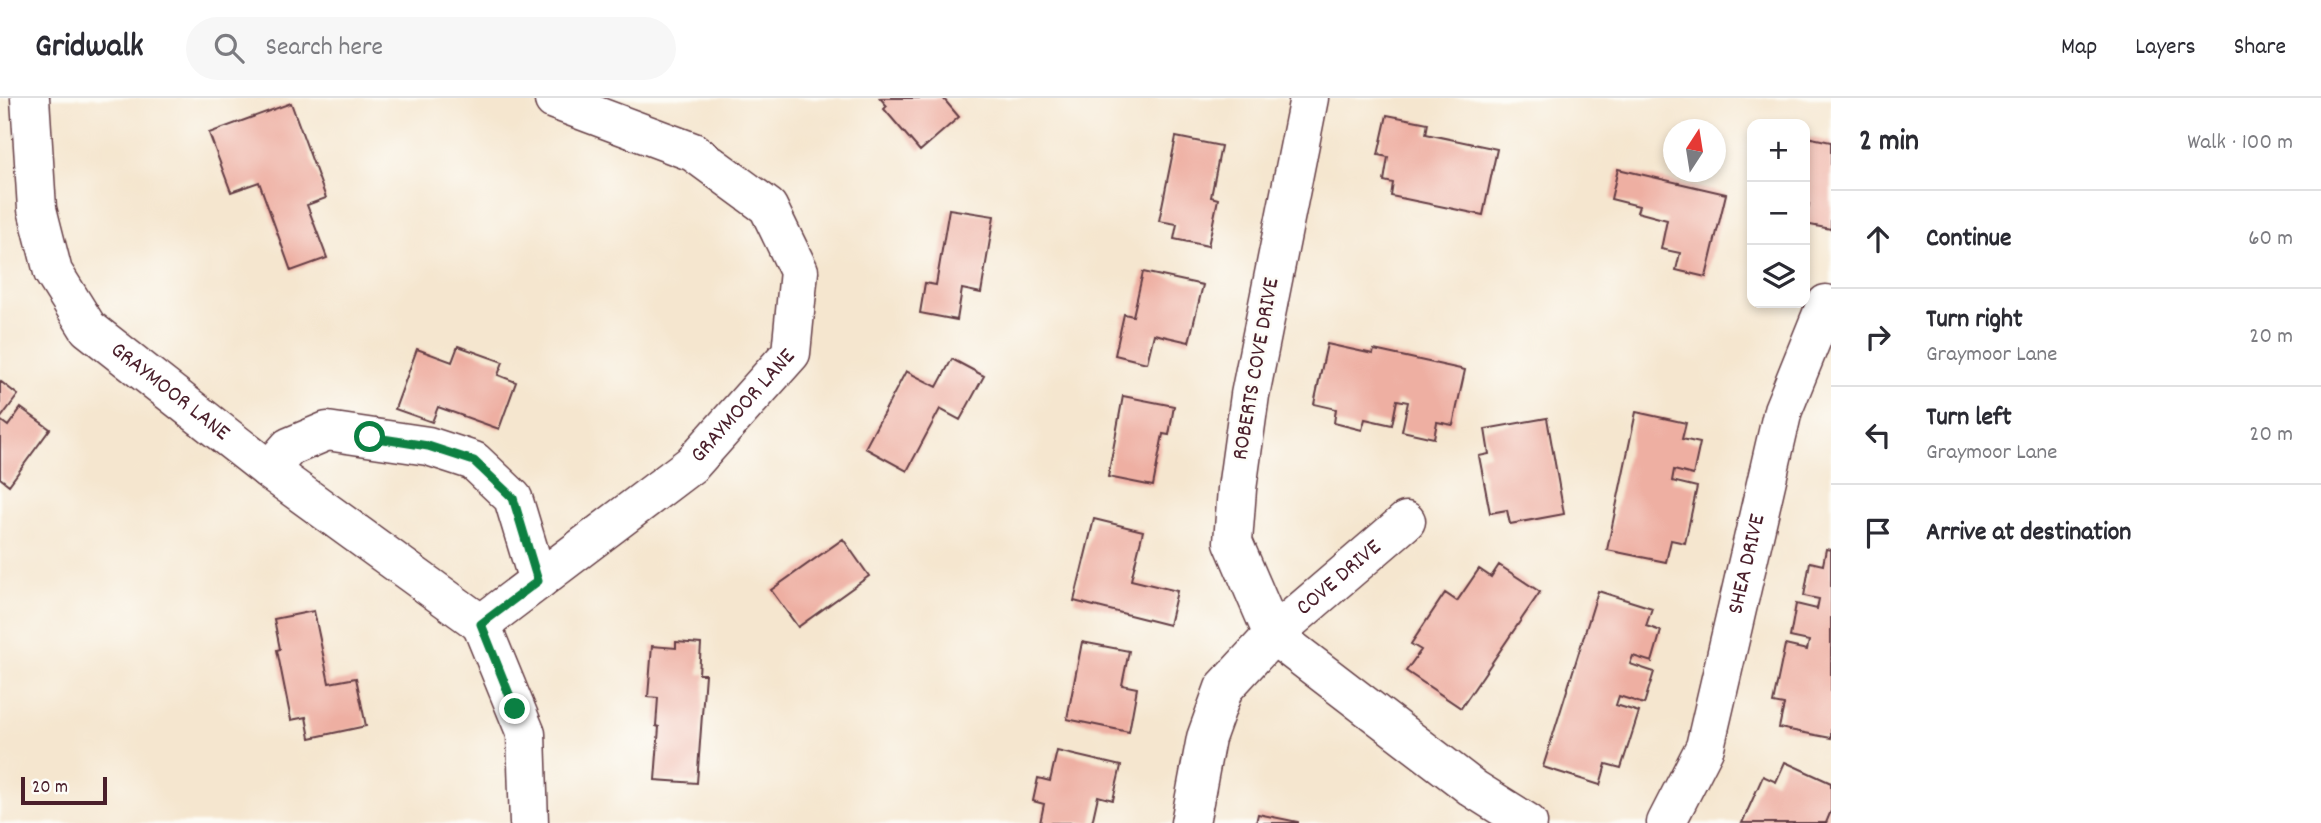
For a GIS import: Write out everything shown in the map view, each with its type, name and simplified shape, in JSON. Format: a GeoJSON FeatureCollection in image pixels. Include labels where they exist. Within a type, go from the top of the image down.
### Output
{"type":"FeatureCollection","features":[{"type":"Feature","properties":{"kind":"street","name":"GRAYMOOR LANE"},"geometry":{"type":"LineString","coordinates":[[30,98],[37,209],[53,272],[88,328],[269,470],[481,624],[692,464],[791,353],[799,271],[768,206],[692,152],[554,100]]}},
{"type":"Feature","properties":{"kind":"street","name":"ROBERTS COVE DRIVE"},"geometry":{"type":"LineString","coordinates":[[1309,98],[1250,396],[1237,489],[1233,542],[1273,635],[1474,789],[1528,823]]}},
{"type":"Feature","properties":{"kind":"street","name":"SHEA DRIVE"},"geometry":{"type":"LineString","coordinates":[[1666,823],[1706,747],[1783,410],[1826,304]]}},
{"type":"Feature","properties":{"kind":"street"},"geometry":{"type":"LineString","coordinates":[[269,470],[289,447],[327,431],[428,446],[474,461],[513,498],[538,581]]}},
{"type":"Feature","properties":{"kind":"street","name":"COVE DRIVE"},"geometry":{"type":"LineString","coordinates":[[1273,635],[1406,522]]}},
{"type":"Feature","properties":{"kind":"street"},"geometry":{"type":"LineString","coordinates":[[481,624],[526,734],[529,823]]}},
{"type":"Feature","properties":{"kind":"street"},"geometry":{"type":"LineString","coordinates":[[1189,823],[1206,738],[1224,688],[1273,635]]}},
{"type":"Feature","properties":{"kind":"building"},"geometry":{"type":"Polygon","coordinates":[[[880,98],[943,98],[959,117],[920,151],[884,109],[887,106],[880,98]]]}},
{"type":"Feature","properties":{"kind":"building"},"geometry":{"type":"Polygon","coordinates":[[[291,103],[326,198],[307,205],[327,258],[291,271],[259,182],[231,192],[209,133],[291,103]]]}},
{"type":"Feature","properties":{"kind":"building"},"geometry":{"type":"Polygon","coordinates":[[[1387,115],[1428,123],[1426,134],[1497,149],[1483,215],[1391,196],[1393,183],[1384,181],[1388,157],[1378,155],[1387,115]]]}},
{"type":"Feature","properties":{"kind":"building"},"geometry":{"type":"Polygon","coordinates":[[[1176,137],[1221,146],[1211,197],[1218,199],[1208,246],[1174,239],[1177,224],[1159,221],[1176,137]]]}},
{"type":"Feature","properties":{"kind":"building"},"geometry":{"type":"Polygon","coordinates":[[[1810,138],[1831,142],[1831,229],[1810,225],[1810,138]]]}},
{"type":"Feature","properties":{"kind":"building"},"geometry":{"type":"Polygon","coordinates":[[[1618,169],[1663,179],[1663,182],[1726,194],[1706,277],[1676,270],[1680,253],[1661,249],[1667,220],[1637,212],[1639,206],[1611,199],[1618,169]]]}},
{"type":"Feature","properties":{"kind":"building"},"geometry":{"type":"Polygon","coordinates":[[[949,209],[994,216],[981,293],[962,289],[957,320],[920,313],[925,283],[936,285],[949,209]]]}},
{"type":"Feature","properties":{"kind":"building"},"geometry":{"type":"Polygon","coordinates":[[[1143,272],[1203,285],[1189,342],[1154,334],[1147,363],[1115,355],[1124,314],[1133,316],[1143,272]]]}},
{"type":"Feature","properties":{"kind":"building"},"geometry":{"type":"Polygon","coordinates":[[[1327,344],[1373,354],[1374,350],[1465,370],[1453,425],[1437,422],[1434,438],[1402,431],[1408,402],[1397,400],[1392,425],[1365,419],[1362,430],[1334,423],[1336,409],[1314,404],[1327,344]]]}},
{"type":"Feature","properties":{"kind":"building"},"geometry":{"type":"Polygon","coordinates":[[[458,346],[503,362],[498,375],[516,382],[499,429],[438,407],[432,422],[395,409],[417,349],[452,362],[458,346]]]}},
{"type":"Feature","properties":{"kind":"building"},"geometry":{"type":"Polygon","coordinates":[[[952,359],[984,376],[960,420],[940,409],[907,471],[865,448],[906,371],[937,387],[952,359]]]}},
{"type":"Feature","properties":{"kind":"building"},"geometry":{"type":"Polygon","coordinates":[[[0,381],[18,395],[0,419],[0,381]]]}},
{"type":"Feature","properties":{"kind":"building"},"geometry":{"type":"Polygon","coordinates":[[[1123,396],[1174,406],[1169,435],[1163,434],[1153,486],[1108,477],[1123,396]]]}},
{"type":"Feature","properties":{"kind":"building"},"geometry":{"type":"Polygon","coordinates":[[[21,408],[50,429],[9,485],[0,478],[0,420],[8,426],[21,408]]]}},
{"type":"Feature","properties":{"kind":"building"},"geometry":{"type":"Polygon","coordinates":[[[1636,412],[1686,423],[1682,439],[1700,443],[1693,475],[1674,470],[1672,481],[1697,487],[1685,543],[1671,540],[1666,562],[1607,550],[1636,412]]]}},
{"type":"Feature","properties":{"kind":"building"},"geometry":{"type":"Polygon","coordinates":[[[1547,418],[1564,514],[1510,524],[1507,510],[1490,513],[1479,456],[1489,454],[1485,429],[1547,418]]]}},
{"type":"Feature","properties":{"kind":"building"},"geometry":{"type":"Polygon","coordinates":[[[1094,519],[1143,531],[1131,580],[1177,591],[1169,625],[1074,601],[1094,519]]]}},
{"type":"Feature","properties":{"kind":"building"},"geometry":{"type":"Polygon","coordinates":[[[843,539],[869,576],[798,627],[771,590],[843,539]]]}},
{"type":"Feature","properties":{"kind":"building"},"geometry":{"type":"Polygon","coordinates":[[[1826,549],[1831,550],[1831,738],[1779,728],[1784,705],[1773,703],[1785,645],[1807,650],[1809,641],[1790,637],[1796,604],[1817,609],[1819,599],[1804,596],[1810,562],[1823,565],[1826,549]]]}},
{"type":"Feature","properties":{"kind":"building"},"geometry":{"type":"Polygon","coordinates":[[[1499,565],[1540,592],[1461,708],[1406,671],[1421,650],[1411,644],[1445,593],[1457,601],[1479,569],[1491,577],[1499,565]]]}},
{"type":"Feature","properties":{"kind":"building"},"geometry":{"type":"Polygon","coordinates":[[[1598,591],[1652,608],[1646,626],[1661,631],[1652,662],[1633,656],[1630,664],[1654,672],[1644,704],[1619,696],[1616,705],[1639,712],[1621,768],[1606,764],[1600,785],[1543,767],[1598,591]]]}},
{"type":"Feature","properties":{"kind":"building"},"geometry":{"type":"Polygon","coordinates":[[[314,611],[329,683],[356,678],[366,726],[310,738],[306,717],[291,720],[277,650],[280,649],[274,619],[314,611]]]}},
{"type":"Feature","properties":{"kind":"building"},"geometry":{"type":"Polygon","coordinates":[[[676,642],[701,644],[699,674],[705,674],[697,783],[655,780],[659,727],[656,726],[658,698],[648,697],[652,646],[676,648],[676,642]]]}},
{"type":"Feature","properties":{"kind":"building"},"geometry":{"type":"Polygon","coordinates":[[[1082,642],[1129,651],[1122,685],[1137,688],[1129,732],[1067,719],[1082,642]]]}},
{"type":"Feature","properties":{"kind":"building"},"geometry":{"type":"Polygon","coordinates":[[[1057,751],[1121,766],[1113,800],[1098,796],[1092,823],[1040,823],[1044,804],[1033,801],[1038,778],[1050,781],[1057,751]]]}},
{"type":"Feature","properties":{"kind":"building"},"geometry":{"type":"Polygon","coordinates":[[[1785,762],[1831,783],[1831,811],[1826,823],[1742,823],[1763,776],[1776,782],[1785,762]]]}},
{"type":"Feature","properties":{"kind":"building"},"geometry":{"type":"Polygon","coordinates":[[[1258,814],[1298,822],[1298,823],[1256,823],[1258,814]]]}},
{"type":"Feature","properties":{"kind":"route"},"geometry":{"type":"LineString","coordinates":[[370,437],[428,446],[474,461],[513,498],[538,581],[481,624],[515,709]]}}]}
